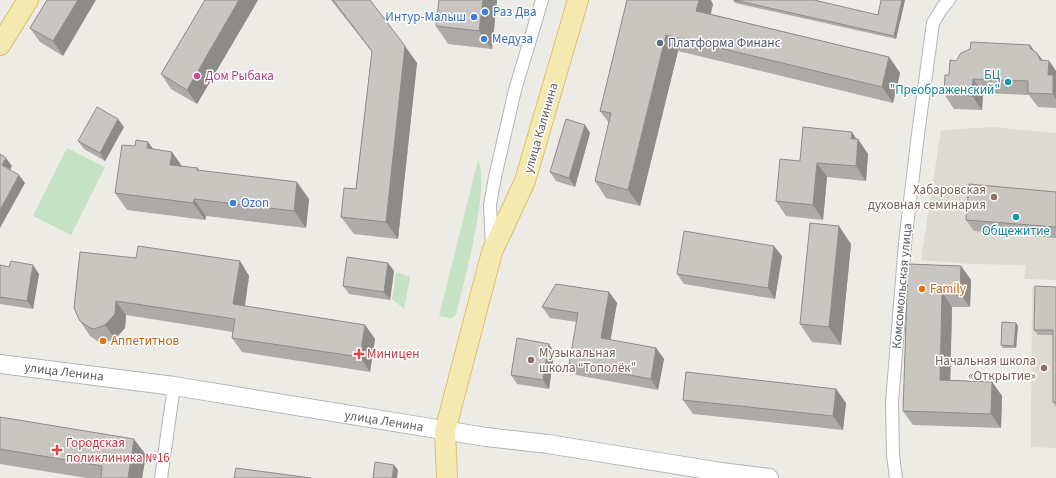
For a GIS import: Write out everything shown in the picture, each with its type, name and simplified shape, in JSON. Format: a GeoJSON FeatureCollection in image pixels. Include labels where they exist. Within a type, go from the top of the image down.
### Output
{"type":"FeatureCollection","features":[{"type":"Feature","properties":{"kind":"main road"},"geometry":{"type":"LineString","coordinates":[[0,45],[28,0]]}},
{"type":"Feature","properties":{"kind":"main road","name":"улица Калинина"},"geometry":{"type":"LineString","coordinates":[[447,478],[445,431],[492,252],[525,181],[578,0]]}},
{"type":"Feature","properties":{"kind":"main road","name":"улица Ленина"},"geometry":{"type":"LineString","coordinates":[[0,364],[174,386],[445,431],[548,444],[721,472],[769,478]]}},
{"type":"Feature","properties":{"kind":"street","name":"улица Калинина"},"geometry":{"type":"LineString","coordinates":[[492,252],[490,205],[515,90],[542,0]]}},
{"type":"Feature","properties":{"kind":"street","name":"Комсомольская улица"},"geometry":{"type":"LineString","coordinates":[[896,478],[893,454],[892,402],[907,228],[933,23],[942,8],[950,0]]}},
{"type":"Feature","properties":{"kind":"street"},"geometry":{"type":"LineString","coordinates":[[161,478],[174,386]]}},
{"type":"Feature","properties":{"kind":"shaded area","name":"Хабаровская духовная семинария"},"geometry":{"type":"Polygon","coordinates":[[[993,127],[1056,133],[1056,280],[1024,279],[1026,265],[969,264],[921,260],[941,130],[993,127]]]}},
{"type":"Feature","properties":{"kind":"shaded area","name":"Начальная школа «Открытие»"},"geometry":{"type":"Polygon","coordinates":[[[1032,287],[1056,288],[1056,448],[1031,447],[1032,287]]]}},
{"type":"Feature","properties":{"kind":"green space"},"geometry":{"type":"Polygon","coordinates":[[[67,148],[105,167],[71,235],[33,216],[67,148]]]}},
{"type":"Feature","properties":{"kind":"green space"},"geometry":{"type":"Polygon","coordinates":[[[478,160],[481,173],[479,212],[456,315],[451,318],[439,316],[478,160]]]}},
{"type":"Feature","properties":{"kind":"green space"},"geometry":{"type":"Polygon","coordinates":[[[396,272],[410,277],[404,309],[392,299],[396,272]]]}},
{"type":"Feature","properties":{"kind":"building"},"geometry":{"type":"Polygon","coordinates":[[[47,0],[78,0],[53,41],[30,28],[47,0]]]}},
{"type":"Feature","properties":{"kind":"building"},"geometry":{"type":"Polygon","coordinates":[[[205,0],[239,0],[187,90],[161,74],[205,0]]]}},
{"type":"Feature","properties":{"kind":"building"},"geometry":{"type":"Polygon","coordinates":[[[333,0],[370,0],[405,46],[386,222],[341,217],[344,188],[356,189],[372,51],[333,0]]]}},
{"type":"Feature","properties":{"kind":"building"},"geometry":{"type":"Polygon","coordinates":[[[439,0],[483,0],[479,31],[436,26],[439,0]]]}},
{"type":"Feature","properties":{"kind":"building"},"geometry":{"type":"Polygon","coordinates":[[[627,0],[699,0],[696,11],[889,57],[882,87],[666,35],[628,190],[595,181],[611,113],[600,111],[627,0]]]}},
{"type":"Feature","properties":{"kind":"building"},"geometry":{"type":"Polygon","coordinates":[[[734,0],[814,0],[878,15],[881,0],[902,0],[894,36],[734,0]]]}},
{"type":"Feature","properties":{"kind":"building"},"geometry":{"type":"Polygon","coordinates":[[[971,42],[1030,45],[1030,48],[1037,53],[1040,60],[1049,61],[1048,75],[1053,75],[1053,94],[1028,93],[1028,81],[973,79],[972,96],[944,94],[945,75],[949,75],[950,60],[956,61],[961,53],[970,49],[971,42]]]}},
{"type":"Feature","properties":{"kind":"building"},"geometry":{"type":"Polygon","coordinates":[[[97,107],[118,119],[100,153],[78,141],[97,107]]]}},
{"type":"Feature","properties":{"kind":"building"},"geometry":{"type":"Polygon","coordinates":[[[566,119],[585,125],[569,178],[550,172],[566,119]]]}},
{"type":"Feature","properties":{"kind":"building"},"geometry":{"type":"Polygon","coordinates":[[[803,127],[852,132],[851,139],[858,139],[856,166],[817,163],[813,205],[776,201],[780,159],[800,161],[803,127]]]}},
{"type":"Feature","properties":{"kind":"building"},"geometry":{"type":"Polygon","coordinates":[[[136,140],[148,142],[147,148],[172,152],[170,165],[198,168],[197,170],[297,182],[294,211],[194,199],[193,203],[115,193],[122,145],[135,146],[136,140]]]}},
{"type":"Feature","properties":{"kind":"building"},"geometry":{"type":"Polygon","coordinates":[[[0,154],[6,158],[2,165],[19,175],[0,210],[0,154]]]}},
{"type":"Feature","properties":{"kind":"building","name":"Общежитие"},"geometry":{"type":"Polygon","coordinates":[[[969,184],[1056,192],[1056,227],[966,220],[969,184]]]}},
{"type":"Feature","properties":{"kind":"building"},"geometry":{"type":"Polygon","coordinates":[[[810,223],[839,226],[829,327],[800,324],[810,223]]]}},
{"type":"Feature","properties":{"kind":"building"},"geometry":{"type":"Polygon","coordinates":[[[684,231],[774,246],[768,288],[677,274],[684,231]]]}},
{"type":"Feature","properties":{"kind":"building"},"geometry":{"type":"Polygon","coordinates":[[[138,246],[240,261],[233,304],[365,325],[360,357],[232,338],[235,319],[116,301],[115,314],[105,325],[94,329],[90,328],[80,321],[74,308],[80,252],[136,258],[138,246]]]}},
{"type":"Feature","properties":{"kind":"building"},"geometry":{"type":"Polygon","coordinates":[[[347,257],[388,263],[384,292],[343,286],[347,257]]]}},
{"type":"Feature","properties":{"kind":"building"},"geometry":{"type":"Polygon","coordinates":[[[11,261],[33,265],[27,301],[0,297],[0,265],[9,267],[11,261]]]}},
{"type":"Feature","properties":{"kind":"building"},"geometry":{"type":"Polygon","coordinates":[[[908,264],[961,266],[960,293],[942,292],[940,380],[992,382],[991,414],[903,411],[908,264]]]}},
{"type":"Feature","properties":{"kind":"building"},"geometry":{"type":"Polygon","coordinates":[[[556,284],[609,292],[601,338],[656,348],[651,379],[569,364],[578,313],[542,307],[556,284]]]}},
{"type":"Feature","properties":{"kind":"building"},"geometry":{"type":"Polygon","coordinates":[[[1035,286],[1056,287],[1056,402],[1053,402],[1053,330],[1034,330],[1035,286]]]}},
{"type":"Feature","properties":{"kind":"building"},"geometry":{"type":"Polygon","coordinates":[[[1002,322],[1016,323],[1014,346],[1001,345],[1002,322]]]}},
{"type":"Feature","properties":{"kind":"building","name":"Музыкальная школа “Тополёк\""},"geometry":{"type":"Polygon","coordinates":[[[517,338],[549,344],[543,380],[511,375],[517,338]]]}},
{"type":"Feature","properties":{"kind":"building"},"geometry":{"type":"Polygon","coordinates":[[[686,372],[836,389],[833,416],[683,400],[686,372]]]}},
{"type":"Feature","properties":{"kind":"building"},"geometry":{"type":"Polygon","coordinates":[[[0,417],[134,439],[128,478],[101,478],[102,466],[0,449],[0,417]]]}},
{"type":"Feature","properties":{"kind":"building"},"geometry":{"type":"Polygon","coordinates":[[[375,462],[394,465],[392,478],[373,478],[375,462]]]}},
{"type":"Feature","properties":{"kind":"building"},"geometry":{"type":"Polygon","coordinates":[[[236,468],[311,478],[234,478],[236,468]]]}},
{"type":"Feature","properties":{"kind":"place","name":"Раз Два"},"geometry":{"type":"Point","coordinates":[485,12]}},
{"type":"Feature","properties":{"kind":"place","name":"Интур-Малыш"},"geometry":{"type":"Point","coordinates":[474,17]}},
{"type":"Feature","properties":{"kind":"place","name":"Медуза"},"geometry":{"type":"Point","coordinates":[484,39]}},
{"type":"Feature","properties":{"kind":"place","name":"Платформа Финанс"},"geometry":{"type":"Point","coordinates":[660,43]}},
{"type":"Feature","properties":{"kind":"place","name":"Дом Рыбака"},"geometry":{"type":"Point","coordinates":[197,76]}},
{"type":"Feature","properties":{"kind":"place","name":"БЦ \"Преображенский\""},"geometry":{"type":"Point","coordinates":[1008,82]}},
{"type":"Feature","properties":{"kind":"place","name":"Хабаровская духовная семинария"},"geometry":{"type":"Point","coordinates":[994,197]}},
{"type":"Feature","properties":{"kind":"place","name":"Ozon"},"geometry":{"type":"Point","coordinates":[233,203]}},
{"type":"Feature","properties":{"kind":"place","name":"Общежитие"},"geometry":{"type":"Point","coordinates":[1016,217]}},
{"type":"Feature","properties":{"kind":"place","name":"Family"},"geometry":{"type":"Point","coordinates":[922,289]}},
{"type":"Feature","properties":{"kind":"place","name":"Аппетитнов"},"geometry":{"type":"Point","coordinates":[103,341]}},
{"type":"Feature","properties":{"kind":"place","name":"Миницен"},"geometry":{"type":"Point","coordinates":[359,354]}},
{"type":"Feature","properties":{"kind":"place","name":"Музыкальная школа “Тополёк\""},"geometry":{"type":"Point","coordinates":[531,360]}},
{"type":"Feature","properties":{"kind":"place","name":"Начальная школа «Открытие»"},"geometry":{"type":"Point","coordinates":[1044,368]}},
{"type":"Feature","properties":{"kind":"place","name":"Городская поликлиника №16"},"geometry":{"type":"Point","coordinates":[57,450]}}]}
